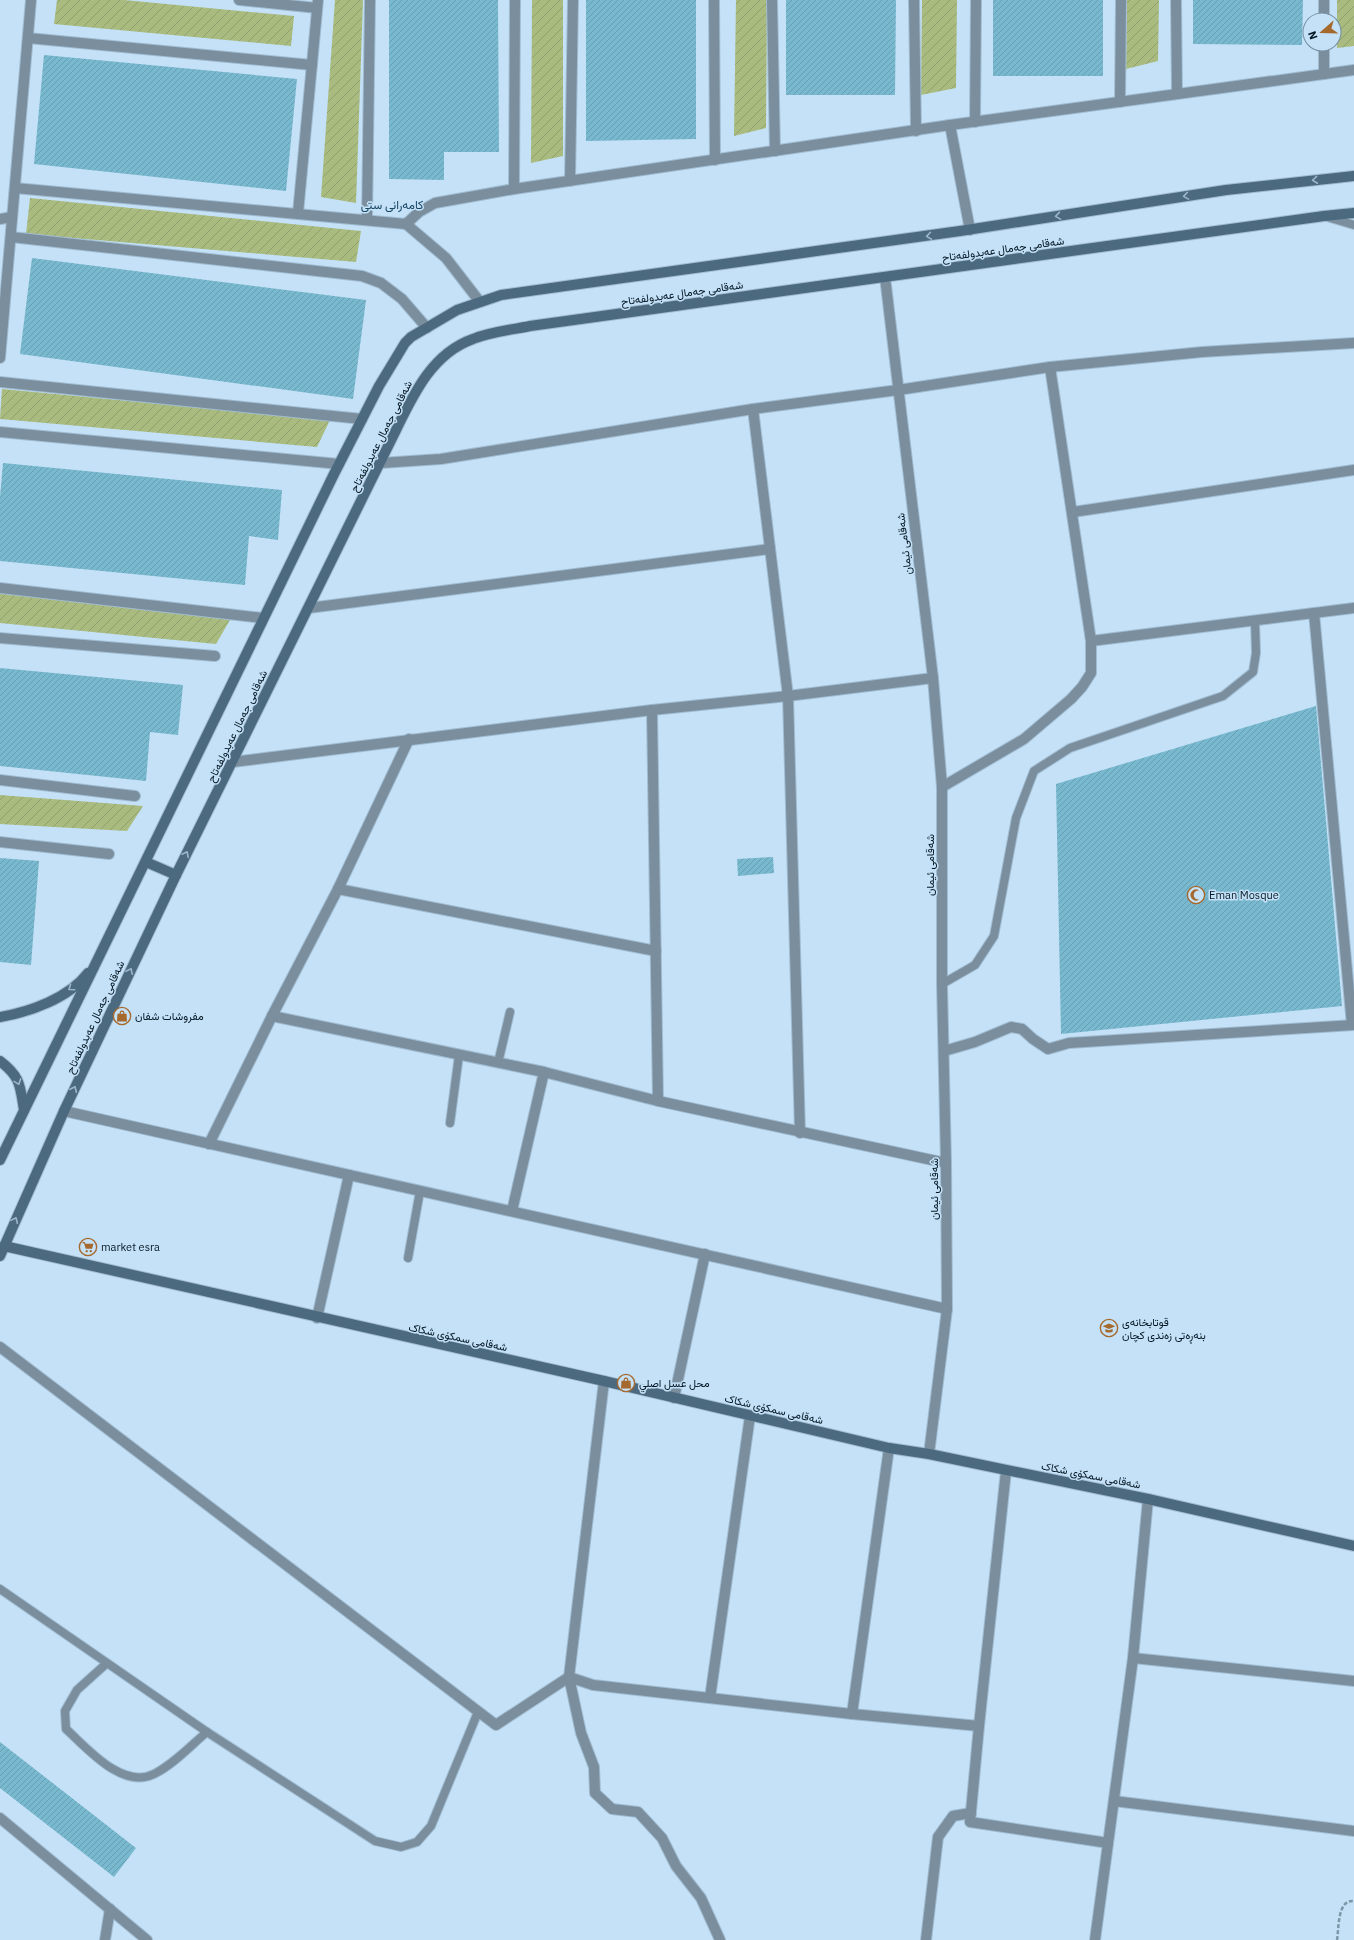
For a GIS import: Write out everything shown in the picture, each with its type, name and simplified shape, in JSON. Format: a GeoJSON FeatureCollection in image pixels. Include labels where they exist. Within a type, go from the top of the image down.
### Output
{"type":"FeatureCollection","features":[{"type":"Feature","properties":{"kind":"main road","name":"شەقامی جەمال عەبدولفەتاح"},"geometry":{"type":"LineString","coordinates":[[0,1160],[339,464],[379,386],[411,337],[457,310],[501,295],[970,230],[1226,190],[1354,176]]}},
{"type":"Feature","properties":{"kind":"main road","name":"شەقامی جەمال عەبدولفەتاح"},"geometry":{"type":"LineString","coordinates":[[2,1251],[64,1111],[176,875],[381,463],[415,391],[430,370],[449,352],[472,339],[530,326],[1354,213]]}},
{"type":"Feature","properties":{"kind":"main road"},"geometry":{"type":"LineString","coordinates":[[146,862],[176,875]]}},
{"type":"Feature","properties":{"kind":"main road"},"geometry":{"type":"LineString","coordinates":[[0,1017],[30,1010],[68,991],[83,980],[98,961]]}},
{"type":"Feature","properties":{"kind":"main road"},"geometry":{"type":"LineString","coordinates":[[0,1061],[10,1069],[19,1080],[24,1110]]}},
{"type":"Feature","properties":{"kind":"main road","name":"شەقامی سمکۆی شکاک"},"geometry":{"type":"LineString","coordinates":[[2,1251],[604,1381],[889,1448],[929,1454],[1148,1499],[1354,1546]]}},
{"type":"Feature","properties":{"kind":"street"},"geometry":{"type":"LineString","coordinates":[[0,358],[31,0]]}},
{"type":"Feature","properties":{"kind":"street"},"geometry":{"type":"LineString","coordinates":[[240,0],[318,4],[298,213]]}},
{"type":"Feature","properties":{"kind":"street"},"geometry":{"type":"LineString","coordinates":[[368,219],[370,0]]}},
{"type":"Feature","properties":{"kind":"street"},"geometry":{"type":"LineString","coordinates":[[514,189],[515,0]]}},
{"type":"Feature","properties":{"kind":"street"},"geometry":{"type":"LineString","coordinates":[[570,181],[573,0]]}},
{"type":"Feature","properties":{"kind":"street"},"geometry":{"type":"LineString","coordinates":[[714,0],[715,160]]}},
{"type":"Feature","properties":{"kind":"street"},"geometry":{"type":"LineString","coordinates":[[772,0],[775,151]]}},
{"type":"Feature","properties":{"kind":"street"},"geometry":{"type":"LineString","coordinates":[[914,0],[916,131]]}},
{"type":"Feature","properties":{"kind":"street"},"geometry":{"type":"LineString","coordinates":[[975,122],[976,0]]}},
{"type":"Feature","properties":{"kind":"street"},"geometry":{"type":"LineString","coordinates":[[1120,102],[1121,0]]}},
{"type":"Feature","properties":{"kind":"street"},"geometry":{"type":"LineString","coordinates":[[1176,0],[1177,94]]}},
{"type":"Feature","properties":{"kind":"street"},"geometry":{"type":"LineString","coordinates":[[1324,0],[1324,12]]}},
{"type":"Feature","properties":{"kind":"street"},"geometry":{"type":"LineString","coordinates":[[28,38],[312,65]]}},
{"type":"Feature","properties":{"kind":"street"},"geometry":{"type":"LineString","coordinates":[[1324,52],[1324,74]]}},
{"type":"Feature","properties":{"kind":"street"},"geometry":{"type":"LineString","coordinates":[[406,224],[419,212],[435,203],[514,189],[950,125],[1354,70]]}},
{"type":"Feature","properties":{"kind":"street"},"geometry":{"type":"LineString","coordinates":[[950,125],[970,230]]}},
{"type":"Feature","properties":{"kind":"street"},"geometry":{"type":"LineString","coordinates":[[15,188],[368,219],[406,224],[446,258],[480,302]]}},
{"type":"Feature","properties":{"kind":"street"},"geometry":{"type":"LineString","coordinates":[[0,219],[12,217]]}},
{"type":"Feature","properties":{"kind":"street"},"geometry":{"type":"LineString","coordinates":[[10,237],[362,276],[381,283],[402,299],[427,328]]}},
{"type":"Feature","properties":{"kind":"street","name":"شەقامی ئیمان"},"geometry":{"type":"LineString","coordinates":[[885,277],[933,678],[942,788],[942,984],[946,1163],[947,1309],[929,1454]]}},
{"type":"Feature","properties":{"kind":"street"},"geometry":{"type":"LineString","coordinates":[[381,463],[441,459],[753,409],[898,390],[1050,367],[1202,352],[1354,343]]}},
{"type":"Feature","properties":{"kind":"street"},"geometry":{"type":"LineString","coordinates":[[942,788],[1024,739],[1071,699],[1082,687],[1091,673],[1091,640],[1073,512],[1050,367]]}},
{"type":"Feature","properties":{"kind":"street"},"geometry":{"type":"LineString","coordinates":[[0,382],[362,419]]}},
{"type":"Feature","properties":{"kind":"street"},"geometry":{"type":"LineString","coordinates":[[753,409],[788,696],[800,1133]]}},
{"type":"Feature","properties":{"kind":"street"},"geometry":{"type":"LineString","coordinates":[[0,432],[339,464]]}},
{"type":"Feature","properties":{"kind":"street"},"geometry":{"type":"LineString","coordinates":[[1073,512],[1354,470]]}},
{"type":"Feature","properties":{"kind":"street"},"geometry":{"type":"LineString","coordinates":[[309,608],[770,549]]}},
{"type":"Feature","properties":{"kind":"street"},"geometry":{"type":"LineString","coordinates":[[0,588],[263,618]]}},
{"type":"Feature","properties":{"kind":"street"},"geometry":{"type":"LineString","coordinates":[[1091,640],[1354,608]]}},
{"type":"Feature","properties":{"kind":"street"},"geometry":{"type":"LineString","coordinates":[[944,1051],[974,1042],[1011,1027],[1022,1029],[1033,1039],[1048,1049],[1069,1043],[1353,1025],[1314,613]]}},
{"type":"Feature","properties":{"kind":"street"},"geometry":{"type":"LineString","coordinates":[[0,638],[215,656]]}},
{"type":"Feature","properties":{"kind":"street"},"geometry":{"type":"LineString","coordinates":[[233,762],[409,739],[933,678]]}},
{"type":"Feature","properties":{"kind":"street"},"geometry":{"type":"LineString","coordinates":[[652,710],[658,1101]]}},
{"type":"Feature","properties":{"kind":"street"},"geometry":{"type":"LineString","coordinates":[[209,1144],[272,1016],[338,889],[409,739]]}},
{"type":"Feature","properties":{"kind":"street"},"geometry":{"type":"LineString","coordinates":[[0,780],[135,796]]}},
{"type":"Feature","properties":{"kind":"street"},"geometry":{"type":"LineString","coordinates":[[0,842],[109,854]]}},
{"type":"Feature","properties":{"kind":"street"},"geometry":{"type":"LineString","coordinates":[[338,889],[656,951]]}},
{"type":"Feature","properties":{"kind":"street"},"geometry":{"type":"LineString","coordinates":[[272,1016],[544,1072],[658,1101],[800,1133],[946,1163]]}},
{"type":"Feature","properties":{"kind":"street"},"geometry":{"type":"LineString","coordinates":[[512,1211],[544,1072]]}},
{"type":"Feature","properties":{"kind":"street"},"geometry":{"type":"LineString","coordinates":[[64,1111],[947,1309]]}},
{"type":"Feature","properties":{"kind":"street"},"geometry":{"type":"LineString","coordinates":[[317,1318],[349,1175]]}},
{"type":"Feature","properties":{"kind":"street"},"geometry":{"type":"LineString","coordinates":[[674,1398],[705,1254]]}},
{"type":"Feature","properties":{"kind":"street"},"geometry":{"type":"LineString","coordinates":[[0,1347],[496,1725],[569,1677]]}},
{"type":"Feature","properties":{"kind":"street"},"geometry":{"type":"LineString","coordinates":[[604,1381],[569,1677],[581,1733],[594,1767],[595,1793],[612,1809],[638,1812],[662,1838],[676,1866],[701,1898],[720,1940]]}},
{"type":"Feature","properties":{"kind":"street"},"geometry":{"type":"LineString","coordinates":[[710,1698],[750,1416]]}},
{"type":"Feature","properties":{"kind":"street"},"geometry":{"type":"LineString","coordinates":[[852,1714],[889,1448]]}},
{"type":"Feature","properties":{"kind":"street"},"geometry":{"type":"LineString","coordinates":[[1006,1471],[970,1822],[1108,1843]]}},
{"type":"Feature","properties":{"kind":"street"},"geometry":{"type":"LineString","coordinates":[[1095,1940],[1133,1658],[1148,1499]]}},
{"type":"Feature","properties":{"kind":"street"},"geometry":{"type":"LineString","coordinates":[[1133,1658],[1354,1681]]}},
{"type":"Feature","properties":{"kind":"street"},"geometry":{"type":"LineString","coordinates":[[569,1677],[594,1685],[852,1714],[979,1726]]}},
{"type":"Feature","properties":{"kind":"street"},"geometry":{"type":"LineString","coordinates":[[1114,1801],[1354,1831]]}},
{"type":"Feature","properties":{"kind":"street"},"geometry":{"type":"LineString","coordinates":[[926,1940],[938,1837],[953,1816],[971,1813]]}},
{"type":"Feature","properties":{"kind":"street"},"geometry":{"type":"LineString","coordinates":[[0,1818],[147,1940]]}},
{"type":"Feature","properties":{"kind":"street"},"geometry":{"type":"LineString","coordinates":[[105,1940],[110,1909]]}},
{"type":"Feature","properties":{"kind":"lane"},"geometry":{"type":"LineString","coordinates":[[1324,216],[1354,225]]}},
{"type":"Feature","properties":{"kind":"lane"},"geometry":{"type":"LineString","coordinates":[[942,984],[975,965],[994,936],[1016,818],[1034,771],[1070,748],[1223,696],[1253,672],[1256,653],[1255,621]]}},
{"type":"Feature","properties":{"kind":"lane"},"geometry":{"type":"LineString","coordinates":[[498,1063],[510,1012]]}},
{"type":"Feature","properties":{"kind":"lane"},"geometry":{"type":"LineString","coordinates":[[450,1123],[459,1055]]}},
{"type":"Feature","properties":{"kind":"lane"},"geometry":{"type":"LineString","coordinates":[[408,1258],[420,1191]]}},
{"type":"Feature","properties":{"kind":"lane"},"geometry":{"type":"LineString","coordinates":[[0,1589],[207,1732],[375,1841],[401,1847],[417,1842],[431,1826],[478,1712]]}},
{"type":"Feature","properties":{"kind":"lane"},"geometry":{"type":"LineString","coordinates":[[107,1662],[77,1690],[65,1711],[66,1729],[106,1765],[131,1777],[152,1775],[171,1763],[207,1732]]}},
{"type":"Feature","properties":{"kind":"path"},"geometry":{"type":"LineString","coordinates":[[1337,1940],[1341,1909],[1344,1904],[1350,1900],[1354,1901]]}},
{"type":"Feature","properties":{"kind":"green space"},"geometry":{"type":"Polygon","coordinates":[[[57,0],[124,0],[294,16],[291,46],[54,24],[57,0]]]}},
{"type":"Feature","properties":{"kind":"green space"},"geometry":{"type":"Polygon","coordinates":[[[335,0],[363,0],[356,203],[321,197],[335,0]]]}},
{"type":"Feature","properties":{"kind":"green space"},"geometry":{"type":"Polygon","coordinates":[[[532,0],[563,0],[563,156],[531,163],[532,0]]]}},
{"type":"Feature","properties":{"kind":"green space"},"geometry":{"type":"Polygon","coordinates":[[[736,0],[767,0],[766,128],[734,136],[736,0]]]}},
{"type":"Feature","properties":{"kind":"green space"},"geometry":{"type":"Polygon","coordinates":[[[922,0],[957,0],[956,88],[921,95],[922,0]]]}},
{"type":"Feature","properties":{"kind":"green space"},"geometry":{"type":"Polygon","coordinates":[[[1127,0],[1159,0],[1158,61],[1126,69],[1127,0]]]}},
{"type":"Feature","properties":{"kind":"green space"},"geometry":{"type":"Polygon","coordinates":[[[1337,0],[1354,0],[1354,46],[1342,47],[1342,12],[1337,12],[1337,0]]]}},
{"type":"Feature","properties":{"kind":"green space"},"geometry":{"type":"Polygon","coordinates":[[[30,198],[361,231],[356,262],[26,234],[30,198]]]}},
{"type":"Feature","properties":{"kind":"green space"},"geometry":{"type":"Polygon","coordinates":[[[2,389],[330,420],[317,447],[0,419],[2,389]]]}},
{"type":"Feature","properties":{"kind":"green space"},"geometry":{"type":"Polygon","coordinates":[[[0,593],[234,613],[216,644],[0,623],[0,593]]]}},
{"type":"Feature","properties":{"kind":"green space"},"geometry":{"type":"Polygon","coordinates":[[[0,795],[143,806],[127,831],[0,824],[0,795]]]}},
{"type":"Feature","properties":{"kind":"building"},"geometry":{"type":"Polygon","coordinates":[[[389,0],[498,0],[499,152],[444,152],[444,180],[389,179],[389,0]]]}},
{"type":"Feature","properties":{"kind":"building"},"geometry":{"type":"Polygon","coordinates":[[[586,0],[696,0],[696,139],[586,141],[586,0]]]}},
{"type":"Feature","properties":{"kind":"building"},"geometry":{"type":"Polygon","coordinates":[[[786,0],[896,0],[895,95],[786,95],[786,0]]]}},
{"type":"Feature","properties":{"kind":"building"},"geometry":{"type":"Polygon","coordinates":[[[993,0],[1103,0],[1103,76],[993,76],[993,0]]]}},
{"type":"Feature","properties":{"kind":"building"},"geometry":{"type":"Polygon","coordinates":[[[1193,0],[1303,0],[1302,45],[1193,44],[1193,0]]]}},
{"type":"Feature","properties":{"kind":"building"},"geometry":{"type":"Polygon","coordinates":[[[44,55],[297,79],[286,191],[34,164],[44,55]]]}},
{"type":"Feature","properties":{"kind":"building"},"geometry":{"type":"Polygon","coordinates":[[[32,258],[366,300],[353,399],[20,354],[32,258]]]}},
{"type":"Feature","properties":{"kind":"building"},"geometry":{"type":"Polygon","coordinates":[[[3,463],[282,490],[278,540],[249,536],[245,585],[0,561],[0,497],[3,463]]]}},
{"type":"Feature","properties":{"kind":"building"},"geometry":{"type":"Polygon","coordinates":[[[0,668],[183,685],[178,735],[150,732],[146,781],[0,766],[0,668]]]}},
{"type":"Feature","properties":{"kind":"building","name":"Eman Mosque"},"geometry":{"type":"Polygon","coordinates":[[[1316,706],[1342,1006],[1061,1034],[1056,784],[1316,706]]]}},
{"type":"Feature","properties":{"kind":"building"},"geometry":{"type":"Polygon","coordinates":[[[773,857],[774,873],[738,876],[737,859],[773,857]]]}},
{"type":"Feature","properties":{"kind":"building"},"geometry":{"type":"Polygon","coordinates":[[[0,858],[39,861],[31,965],[0,962],[0,858]]]}},
{"type":"Feature","properties":{"kind":"building"},"geometry":{"type":"Polygon","coordinates":[[[0,1742],[136,1848],[114,1877],[0,1788],[0,1742]]]}},
{"type":"Feature","properties":{"kind":"place","name":"Eman Mosque"},"geometry":{"type":"Point","coordinates":[1196,895]}},
{"type":"Feature","properties":{"kind":"place","name":"مفروشات شفان"},"geometry":{"type":"Point","coordinates":[122,1016]}},
{"type":"Feature","properties":{"kind":"place","name":"market esra"},"geometry":{"type":"Point","coordinates":[88,1247]}},
{"type":"Feature","properties":{"kind":"place","name":"قوتابخانەی بنەڕەتی زەندی کچان"},"geometry":{"type":"Point","coordinates":[1109,1328]}},
{"type":"Feature","properties":{"kind":"place","name":"محل عسل اصلي"},"geometry":{"type":"Point","coordinates":[626,1383]}},
{"type":"Feature","properties":{"kind":"district","name":"كامه‌رانی ستی"},"geometry":{"type":"Point","coordinates":[392,204]}}]}
